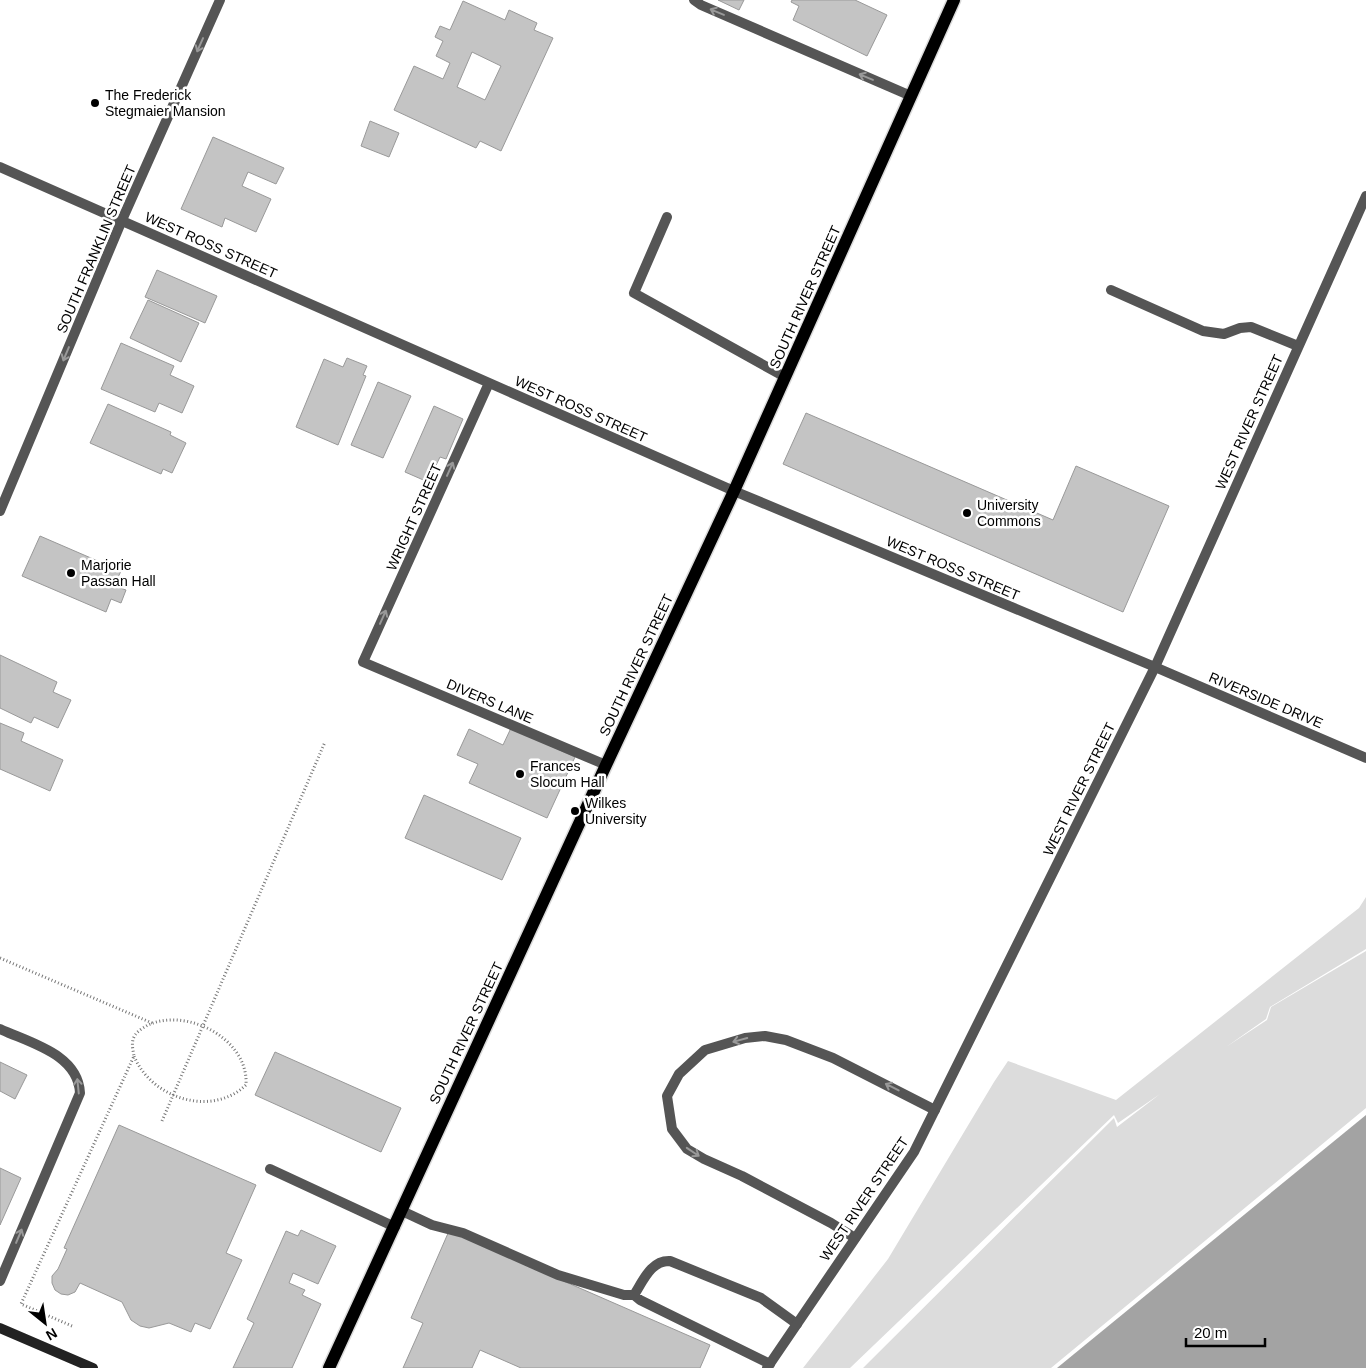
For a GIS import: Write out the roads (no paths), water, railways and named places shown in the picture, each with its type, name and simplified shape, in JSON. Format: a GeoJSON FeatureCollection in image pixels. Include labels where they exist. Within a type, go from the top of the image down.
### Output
{"type":"FeatureCollection","features":[{"type":"Feature","properties":{"kind":"main road","name":"SOUTH RIVER STREET"},"geometry":{"type":"LineString","coordinates":[[329,1368],[734,491],[954,0]]}},
{"type":"Feature","properties":{"kind":"main road"},"geometry":{"type":"LineString","coordinates":[[0,1328],[93,1368]]}},
{"type":"Feature","properties":{"kind":"street","name":"SOUTH FRANKLIN STREET"},"geometry":{"type":"LineString","coordinates":[[0,511],[122,220],[220,0]]}},
{"type":"Feature","properties":{"kind":"street"},"geometry":{"type":"LineString","coordinates":[[694,0],[701,5],[911,96]]}},
{"type":"Feature","properties":{"kind":"street","name":"WEST ROSS STREET"},"geometry":{"type":"LineString","coordinates":[[0,167],[734,491],[1155,667]]}},
{"type":"Feature","properties":{"kind":"street","name":"WEST RIVER STREET"},"geometry":{"type":"LineString","coordinates":[[768,1366],[914,1152],[1155,667],[1366,196]]}},
{"type":"Feature","properties":{"kind":"street"},"geometry":{"type":"LineString","coordinates":[[667,217],[634,293],[785,377]]}},
{"type":"Feature","properties":{"kind":"street"},"geometry":{"type":"LineString","coordinates":[[1111,290],[1203,331],[1224,334],[1240,328],[1251,327],[1298,346]]}},
{"type":"Feature","properties":{"kind":"street","name":"WRIGHT STREET"},"geometry":{"type":"LineString","coordinates":[[363,662],[489,383]]}},
{"type":"Feature","properties":{"kind":"street","name":"DIVERS LANE"},"geometry":{"type":"LineString","coordinates":[[363,662],[606,765]]}},
{"type":"Feature","properties":{"kind":"street","name":"RIVERSIDE DRIVE"},"geometry":{"type":"LineString","coordinates":[[1155,667],[1366,758]]}},
{"type":"Feature","properties":{"kind":"street"},"geometry":{"type":"LineString","coordinates":[[0,1030],[51,1052],[66,1062],[75,1073],[80,1093],[0,1281]]}},
{"type":"Feature","properties":{"kind":"street"},"geometry":{"type":"LineString","coordinates":[[855,1238],[831,1223],[687,1149],[672,1129],[667,1096],[679,1074],[705,1050],[745,1038],[764,1036],[786,1040],[833,1058],[935,1110]]}},
{"type":"Feature","properties":{"kind":"street"},"geometry":{"type":"LineString","coordinates":[[270,1169],[395,1227]]}},
{"type":"Feature","properties":{"kind":"street"},"geometry":{"type":"LineString","coordinates":[[402,1211],[432,1225],[463,1233],[558,1275],[624,1295],[634,1295],[640,1300],[768,1366]]}},
{"type":"Feature","properties":{"kind":"street"},"geometry":{"type":"LineString","coordinates":[[634,1295],[649,1270],[663,1260],[670,1261],[762,1298],[797,1324]]}},
{"type":"Feature","properties":{"kind":"place","name":"The Frederick Stegmaier Mansion"},"geometry":{"type":"Point","coordinates":[95,103]}},
{"type":"Feature","properties":{"kind":"place","name":"University Commons"},"geometry":{"type":"Point","coordinates":[967,513]}},
{"type":"Feature","properties":{"kind":"place","name":"Marjorie Passan Hall"},"geometry":{"type":"Point","coordinates":[71,573]}},
{"type":"Feature","properties":{"kind":"place","name":"Frances Slocum Hall"},"geometry":{"type":"Point","coordinates":[520,774]}},
{"type":"Feature","properties":{"kind":"place","name":"Wilkes University"},"geometry":{"type":"Point","coordinates":[575,811]}}]}
